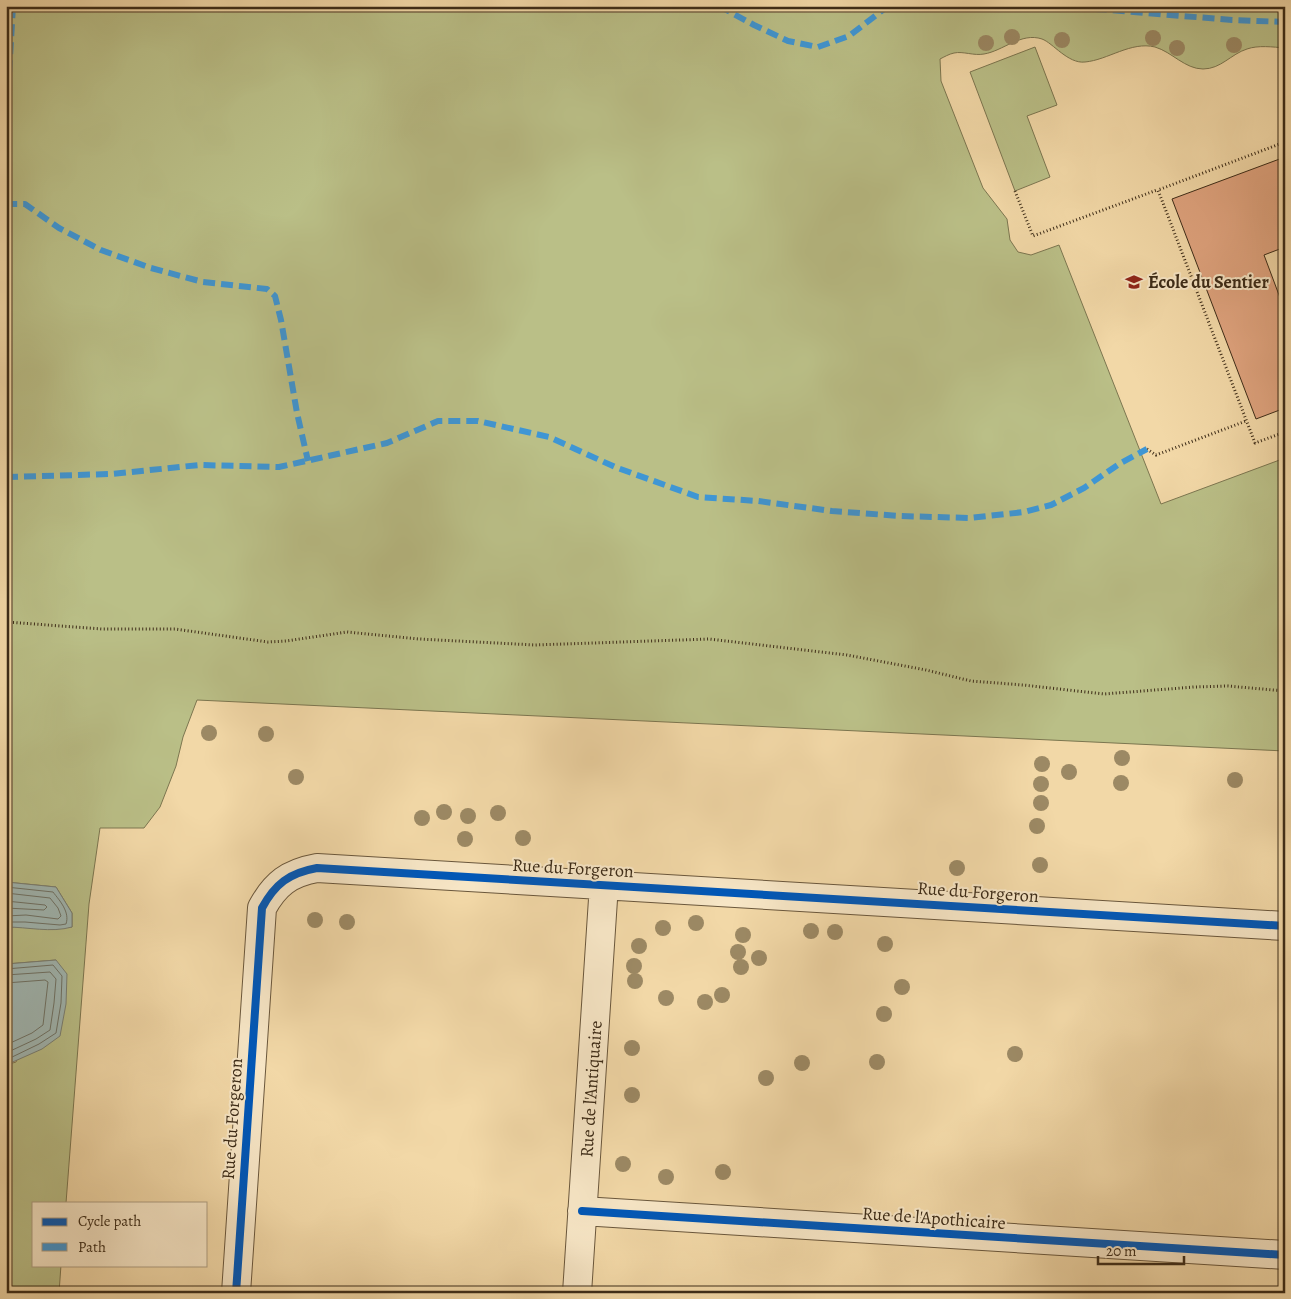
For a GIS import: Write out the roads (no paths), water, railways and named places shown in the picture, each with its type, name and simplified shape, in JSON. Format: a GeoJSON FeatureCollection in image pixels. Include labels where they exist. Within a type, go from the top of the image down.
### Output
{"type":"FeatureCollection","features":[{"type":"Feature","properties":{"kind":"street","name":"Rue du Forgeron"},"geometry":{"type":"LineString","coordinates":[[236,1293],[262,908],[269,894],[279,884],[290,876],[305,870],[317,868],[604,884],[1285,926]]}},
{"type":"Feature","properties":{"kind":"street","name":"Rue de l'Antiquaire"},"geometry":{"type":"LineString","coordinates":[[577,1293],[604,884]]}},
{"type":"Feature","properties":{"kind":"street","name":"Rue de l'Apothicaire"},"geometry":{"type":"LineString","coordinates":[[582,1211],[1285,1255]]}},
{"type":"Feature","properties":{"kind":"water"},"geometry":{"type":"Polygon","coordinates":[[[6,882],[56,887],[72,913],[72,927],[48,930],[6,927],[6,882]]]}},
{"type":"Feature","properties":{"kind":"water"},"geometry":{"type":"Polygon","coordinates":[[[56,960],[67,974],[66,1004],[60,1036],[42,1049],[6,1065],[6,964],[56,960]]]}},
{"type":"Feature","properties":{"kind":"place","name":"École du Sentier"},"geometry":{"type":"Point","coordinates":[1134,282]}}]}
